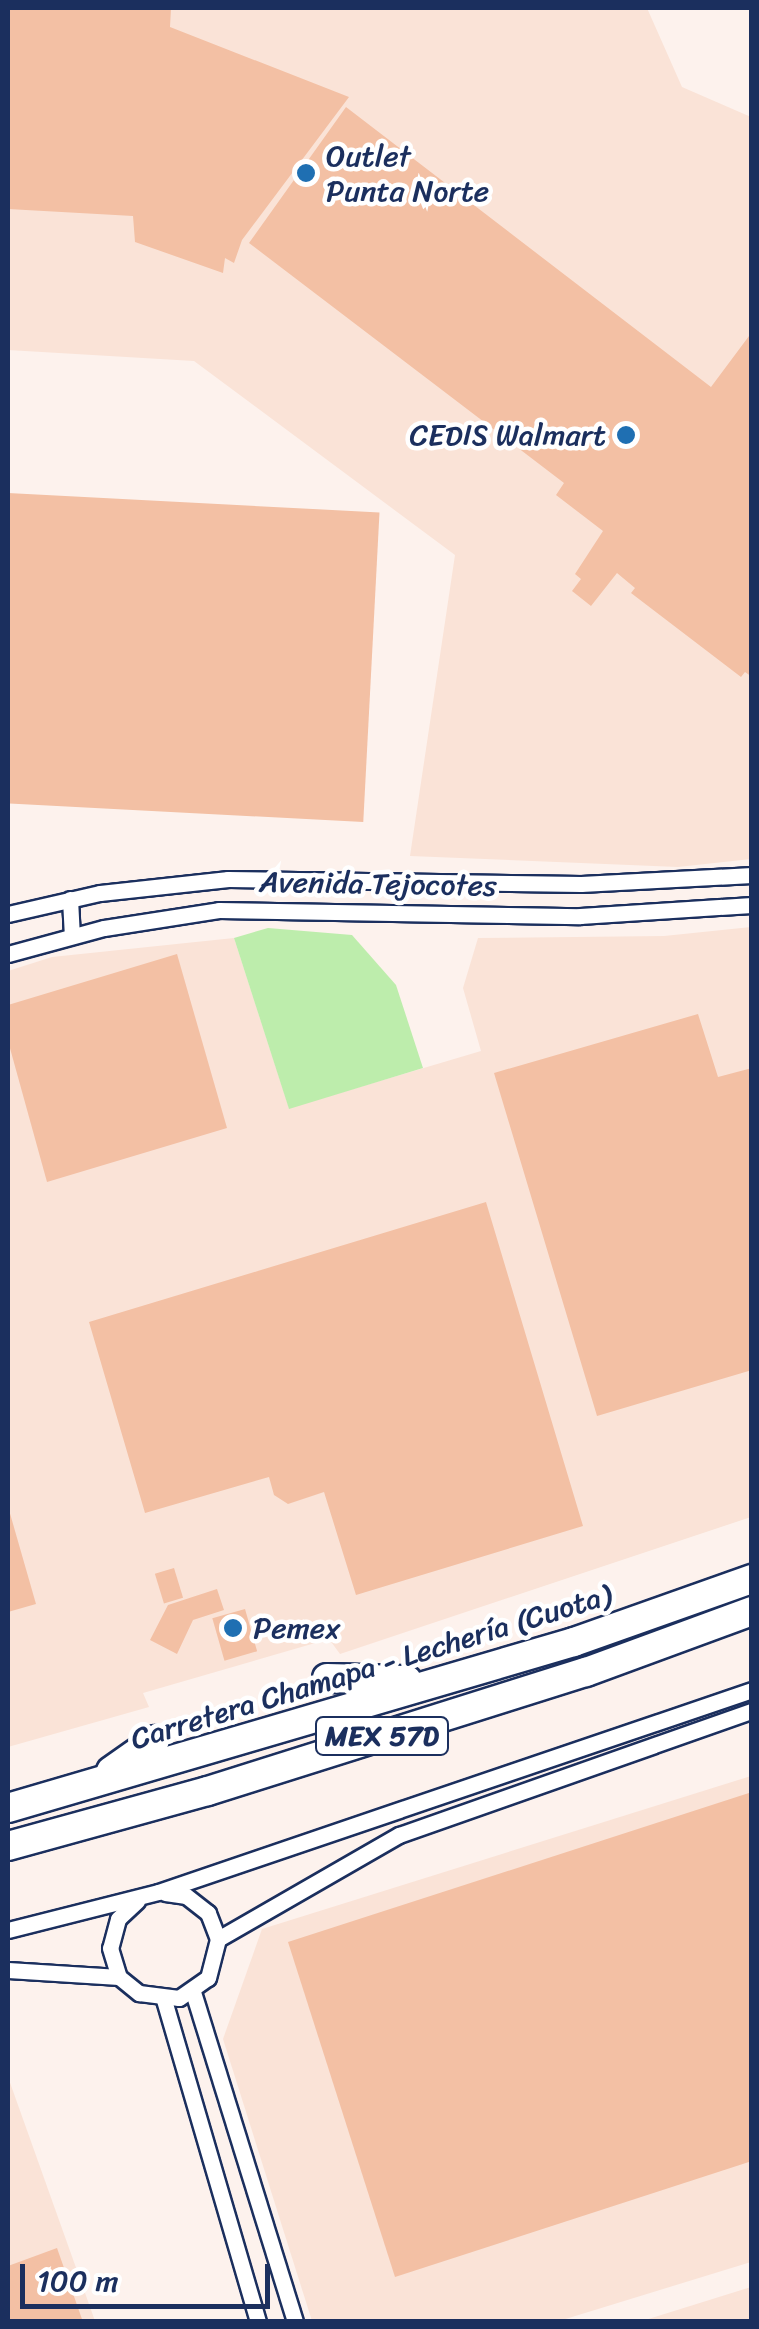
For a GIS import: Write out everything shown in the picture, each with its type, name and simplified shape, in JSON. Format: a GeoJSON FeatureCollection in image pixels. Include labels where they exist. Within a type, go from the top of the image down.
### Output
{"type":"FeatureCollection","features":[{"type":"Feature","properties":{"kind":"highway","name":"Carretera Chamapa - Lechería (Cuota)"},"geometry":{"type":"LineString","coordinates":[[8,1808],[574,1642],[752,1579]]}},
{"type":"Feature","properties":{"kind":"highway","name":"MEX 57D"},"geometry":{"type":"LineString","coordinates":[[8,1846],[359,1744],[752,1611]]}},
{"type":"Feature","properties":{"kind":"highway"},"geometry":{"type":"LineString","coordinates":[[327,1678],[400,1682],[574,1642]]}},
{"type":"Feature","properties":{"kind":"highway"},"geometry":{"type":"LineString","coordinates":[[50,1797],[117,1769],[154,1740]]}},
{"type":"Feature","properties":{"kind":"street","name":"Avenida Tejocotes"},"geometry":{"type":"LineString","coordinates":[[8,914],[70,899],[228,879],[582,884],[752,875]]}},
{"type":"Feature","properties":{"kind":"street"},"geometry":{"type":"LineString","coordinates":[[70,899],[72,936]]}},
{"type":"Feature","properties":{"kind":"street","name":"Avenida Tejocotes"},"geometry":{"type":"LineString","coordinates":[[8,954],[72,936],[220,910],[580,916],[752,905]]}},
{"type":"Feature","properties":{"kind":"street"},"geometry":{"type":"LineString","coordinates":[[8,1930],[140,1898],[752,1690]]}},
{"type":"Feature","properties":{"kind":"street"},"geometry":{"type":"LineString","coordinates":[[218,1940],[398,1835],[752,1711]]}},
{"type":"Feature","properties":{"kind":"street"},"geometry":{"type":"LineString","coordinates":[[140,1898],[118,1919],[110,1948],[120,1976],[139,1994],[164,2000],[193,1992],[217,1960],[218,1940],[208,1914],[186,1896],[158,1892]]}},
{"type":"Feature","properties":{"kind":"street"},"geometry":{"type":"LineString","coordinates":[[8,1970],[120,1976]]}},
{"type":"Feature","properties":{"kind":"street"},"geometry":{"type":"LineString","coordinates":[[193,1992],[295,2322]]}},
{"type":"Feature","properties":{"kind":"street"},"geometry":{"type":"LineString","coordinates":[[164,2000],[258,2322]]}},
{"type":"Feature","properties":{"kind":"shaded area"},"geometry":{"type":"Polygon","coordinates":[[[8,8],[647,8],[682,87],[751,117],[751,859],[678,867],[410,856],[455,555],[194,361],[8,350],[8,8]]]}},
{"type":"Feature","properties":{"kind":"shaded area"},"geometry":{"type":"Polygon","coordinates":[[[751,927],[751,1517],[340,1654],[329,1639],[143,1693],[149,1707],[8,1747],[8,971],[52,957],[234,938],[289,1108],[481,1051],[463,988],[478,938],[664,936],[751,927]]]}},
{"type":"Feature","properties":{"kind":"shaded area"},"geometry":{"type":"Polygon","coordinates":[[[751,1776],[751,2262],[559,2321],[312,2321],[223,2039],[262,1929],[751,1776]]]}},
{"type":"Feature","properties":{"kind":"shaded area"},"geometry":{"type":"Polygon","coordinates":[[[8,2077],[95,2321],[8,2321],[8,2077]]]}},
{"type":"Feature","properties":{"kind":"shaded area"},"geometry":{"type":"Polygon","coordinates":[[[751,2287],[751,2321],[642,2321],[751,2287]]]}},
{"type":"Feature","properties":{"kind":"green space"},"geometry":{"type":"Polygon","coordinates":[[[268,928],[352,935],[396,985],[423,1068],[289,1109],[234,938],[268,928]]]}},
{"type":"Feature","properties":{"kind":"building"},"geometry":{"type":"Polygon","coordinates":[[[8,8],[171,8],[170,27],[349,97],[242,240],[234,263],[225,258],[223,273],[135,242],[133,216],[8,209],[8,8]]]}},
{"type":"Feature","properties":{"kind":"building","name":"CEDIS Walmart"},"geometry":{"type":"Polygon","coordinates":[[[346,107],[711,387],[752,332],[752,677],[745,672],[741,677],[631,593],[635,588],[617,573],[591,606],[572,591],[581,579],[575,574],[603,531],[556,495],[564,483],[249,243],[346,107]]]}},
{"type":"Feature","properties":{"kind":"building"},"geometry":{"type":"Polygon","coordinates":[[[8,493],[379,512],[363,822],[8,803],[8,493]]]}},
{"type":"Feature","properties":{"kind":"building"},"geometry":{"type":"Polygon","coordinates":[[[177,954],[227,1128],[47,1182],[8,1041],[8,1005],[177,954]]]}},
{"type":"Feature","properties":{"kind":"building"},"geometry":{"type":"Polygon","coordinates":[[[698,1014],[718,1077],[752,1068],[752,1370],[597,1416],[494,1073],[698,1014]]]}},
{"type":"Feature","properties":{"kind":"building"},"geometry":{"type":"Polygon","coordinates":[[[486,1202],[583,1526],[356,1595],[324,1492],[288,1504],[274,1495],[269,1477],[145,1513],[89,1322],[486,1202]]]}},
{"type":"Feature","properties":{"kind":"building"},"geometry":{"type":"Polygon","coordinates":[[[8,1510],[36,1604],[8,1612],[8,1510]]]}},
{"type":"Feature","properties":{"kind":"building"},"geometry":{"type":"Polygon","coordinates":[[[174,1568],[183,1598],[164,1603],[155,1574],[174,1568]]]}},
{"type":"Feature","properties":{"kind":"building"},"geometry":{"type":"Polygon","coordinates":[[[217,1589],[224,1610],[193,1620],[177,1654],[150,1640],[168,1605],[217,1589]]]}},
{"type":"Feature","properties":{"kind":"building"},"geometry":{"type":"Polygon","coordinates":[[[245,1609],[257,1651],[224,1661],[212,1618],[245,1609]]]}},
{"type":"Feature","properties":{"kind":"building"},"geometry":{"type":"Polygon","coordinates":[[[752,1792],[752,2161],[395,2277],[288,1942],[752,1792]]]}},
{"type":"Feature","properties":{"kind":"building"},"geometry":{"type":"Polygon","coordinates":[[[57,2248],[83,2322],[8,2322],[8,2266],[57,2248]]]}},
{"type":"Feature","properties":{"kind":"place","name":"Outlet Punta Norte"},"geometry":{"type":"Point","coordinates":[306,173]}},
{"type":"Feature","properties":{"kind":"place","name":"CEDIS Walmart"},"geometry":{"type":"Point","coordinates":[626,435]}},
{"type":"Feature","properties":{"kind":"place","name":"Pemex"},"geometry":{"type":"Point","coordinates":[233,1628]}}]}
